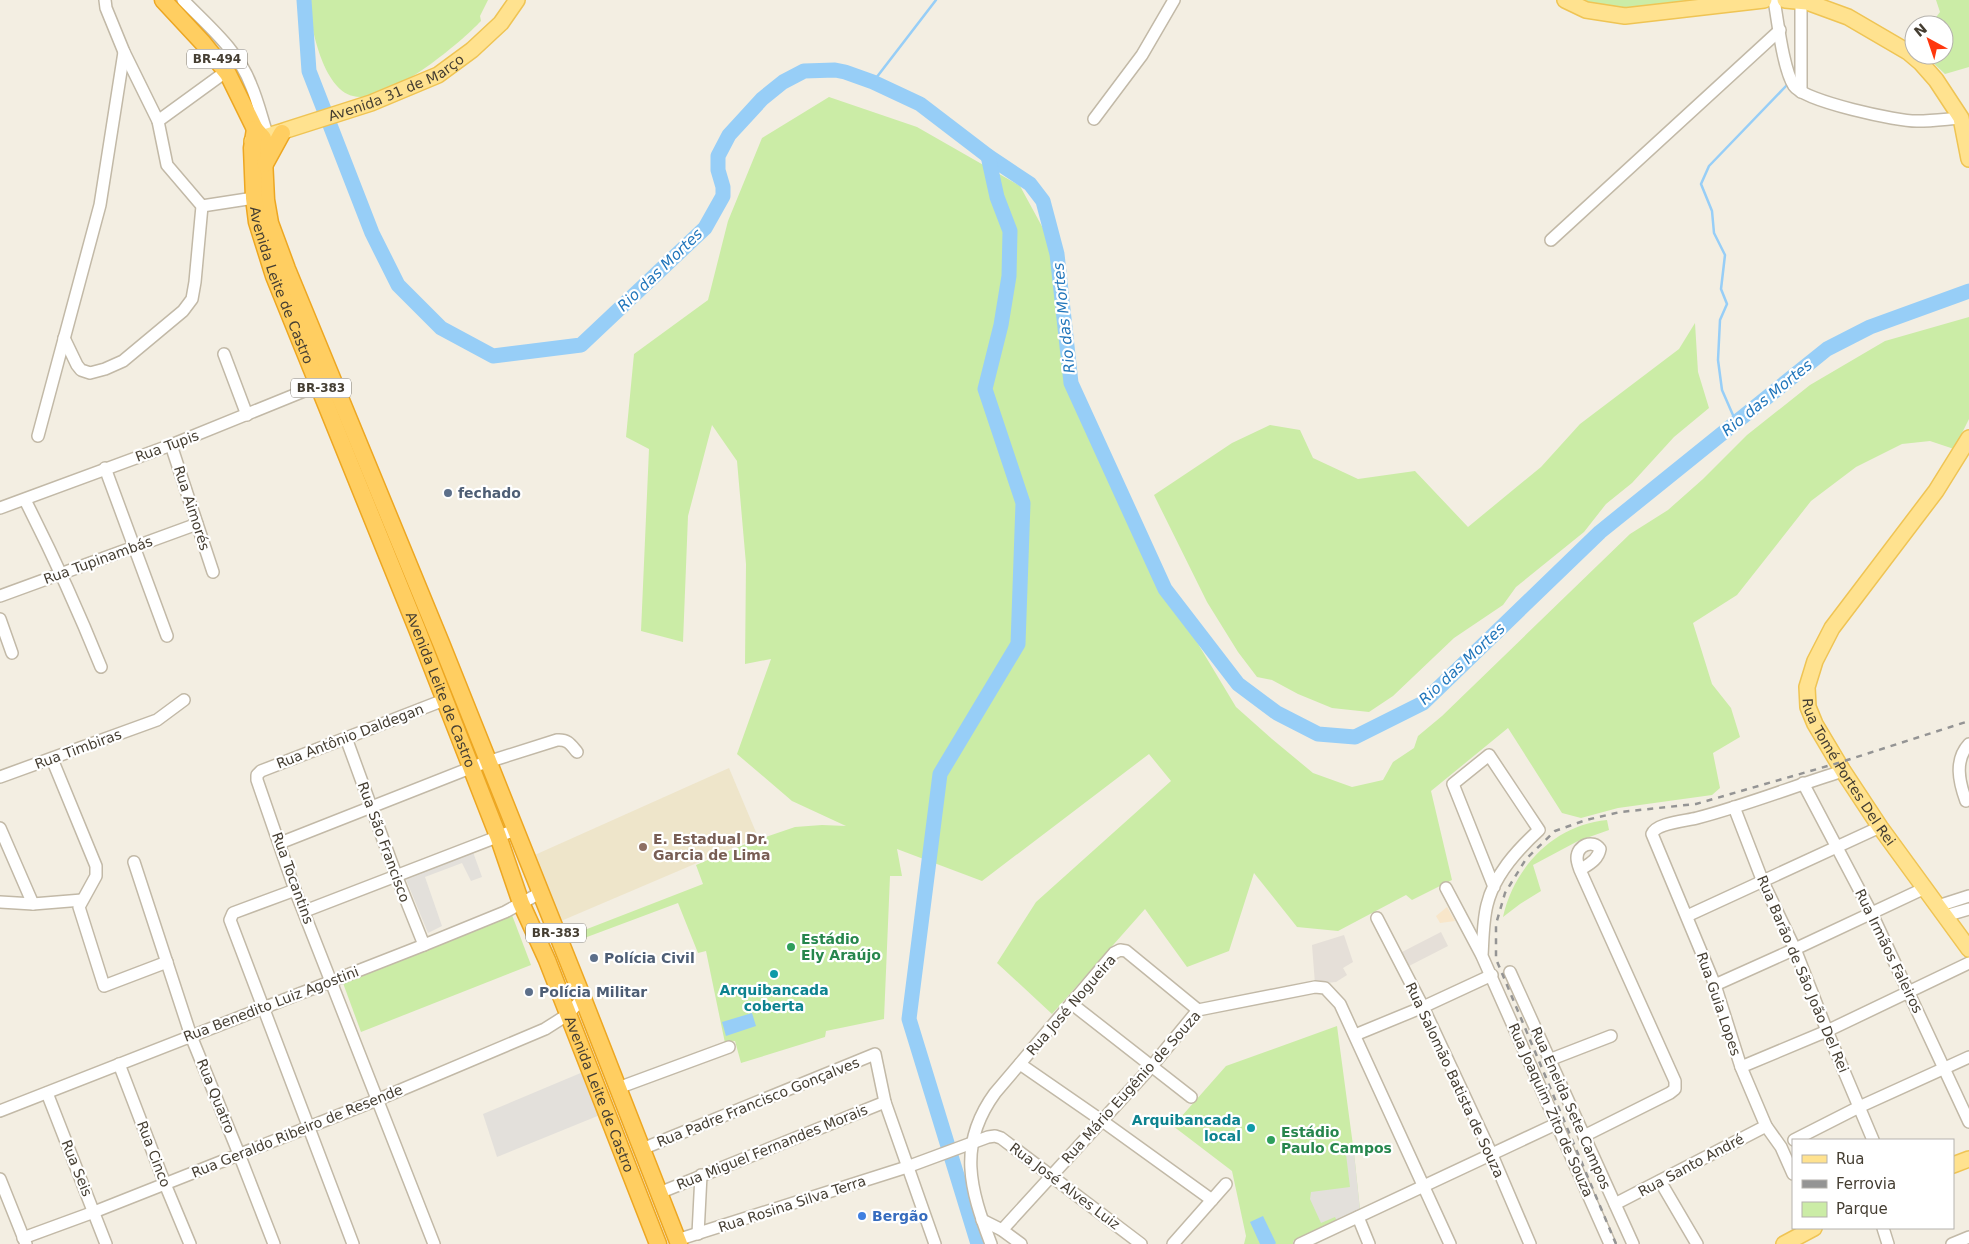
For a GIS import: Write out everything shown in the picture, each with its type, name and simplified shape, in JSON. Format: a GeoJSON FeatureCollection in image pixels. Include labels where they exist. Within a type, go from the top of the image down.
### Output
{"type":"FeatureCollection","features":[{"type":"Feature","properties":{"kind":"highway","name":"Avenida Leite de Castro"},"geometry":{"type":"LineString","coordinates":[[163,0],[203,43],[228,74],[268,135],[265,164],[266,200],[270,223],[325,381],[444,700],[498,836],[521,903],[546,960],[656,1240]]}},
{"type":"Feature","properties":{"kind":"highway","name":"Avenida Leite de Castro"},"geometry":{"type":"LineString","coordinates":[[268,135],[254,198],[260,238],[274,276],[325,381],[488,762],[678,1242]]}},
{"type":"Feature","properties":{"kind":"highway"},"geometry":{"type":"LineString","coordinates":[[656,1240],[678,1242]]}},
{"type":"Feature","properties":{"kind":"main road","name":"Avenida 31 de Março"},"geometry":{"type":"LineString","coordinates":[[268,135],[371,103],[438,75],[490,34],[501,23],[517,0]]}},
{"type":"Feature","properties":{"kind":"main road"},"geometry":{"type":"LineString","coordinates":[[1565,0],[1586,10],[1625,16],[1764,0]]}},
{"type":"Feature","properties":{"kind":"main road"},"geometry":{"type":"LineString","coordinates":[[1785,0],[1801,2],[1848,17],[1908,52],[1936,80],[1965,116],[1969,160]]}},
{"type":"Feature","properties":{"kind":"main road","name":"Rua Tomé Portes Del Rei"},"geometry":{"type":"LineString","coordinates":[[1969,438],[1936,491],[1832,628],[1815,661],[1807,687],[1808,707],[1815,724],[1843,771],[1880,827],[1969,949]]}},
{"type":"Feature","properties":{"kind":"main road"},"geometry":{"type":"LineString","coordinates":[[1954,1165],[1969,1159]]}},
{"type":"Feature","properties":{"kind":"main road"},"geometry":{"type":"LineString","coordinates":[[1784,1244],[1812,1229]]}},
{"type":"Feature","properties":{"kind":"street"},"geometry":{"type":"LineString","coordinates":[[64,338],[76,365],[81,370],[90,373],[105,369],[123,361],[183,311],[192,299],[195,282],[202,206],[168,165],[158,121],[124,52],[106,8],[105,0]]}},
{"type":"Feature","properties":{"kind":"street"},"geometry":{"type":"LineString","coordinates":[[183,0],[230,49],[241,65],[251,83],[268,135]]}},
{"type":"Feature","properties":{"kind":"street"},"geometry":{"type":"LineString","coordinates":[[1094,119],[1142,55],[1174,0]]}},
{"type":"Feature","properties":{"kind":"street"},"geometry":{"type":"LineString","coordinates":[[1774,0],[1790,77],[1795,88],[1801,92],[1820,100],[1872,115],[1902,120],[1917,122],[1965,116]]}},
{"type":"Feature","properties":{"kind":"street"},"geometry":{"type":"LineString","coordinates":[[1801,2],[1801,92]]}},
{"type":"Feature","properties":{"kind":"street"},"geometry":{"type":"LineString","coordinates":[[1551,240],[1780,30]]}},
{"type":"Feature","properties":{"kind":"street"},"geometry":{"type":"LineString","coordinates":[[38,436],[100,204],[124,52]]}},
{"type":"Feature","properties":{"kind":"street"},"geometry":{"type":"LineString","coordinates":[[158,121],[224,73],[228,74]]}},
{"type":"Feature","properties":{"kind":"street"},"geometry":{"type":"LineString","coordinates":[[202,206],[254,198]]}},
{"type":"Feature","properties":{"kind":"street"},"geometry":{"type":"LineString","coordinates":[[224,354],[247,415]]}},
{"type":"Feature","properties":{"kind":"street","name":"Rua Tupis"},"geometry":{"type":"LineString","coordinates":[[0,508],[26,500],[105,468],[247,415],[325,381]]}},
{"type":"Feature","properties":{"kind":"street","name":"Rua Aimorés"},"geometry":{"type":"LineString","coordinates":[[172,444],[213,572]]}},
{"type":"Feature","properties":{"kind":"street"},"geometry":{"type":"LineString","coordinates":[[105,468],[132,546],[167,636]]}},
{"type":"Feature","properties":{"kind":"street"},"geometry":{"type":"LineString","coordinates":[[26,500],[62,573],[101,667]]}},
{"type":"Feature","properties":{"kind":"street","name":"Rua Tupinambás"},"geometry":{"type":"LineString","coordinates":[[0,596],[132,546],[197,524]]}},
{"type":"Feature","properties":{"kind":"street"},"geometry":{"type":"LineString","coordinates":[[0,619],[12,653]]}},
{"type":"Feature","properties":{"kind":"street","name":"Rua Timbiras"},"geometry":{"type":"LineString","coordinates":[[0,777],[157,720],[184,700]]}},
{"type":"Feature","properties":{"kind":"street","name":"Rua Antônio Daldegan"},"geometry":{"type":"LineString","coordinates":[[257,775],[261,771],[444,700]]}},
{"type":"Feature","properties":{"kind":"street","name":"Rua São Francisco"},"geometry":{"type":"LineString","coordinates":[[346,738],[396,875],[424,945]]}},
{"type":"Feature","properties":{"kind":"street"},"geometry":{"type":"LineString","coordinates":[[280,843],[471,768],[557,740],[563,739],[568,742],[577,752]]}},
{"type":"Feature","properties":{"kind":"street"},"geometry":{"type":"LineString","coordinates":[[1966,801],[1959,781],[1959,766],[1962,754],[1969,744]]}},
{"type":"Feature","properties":{"kind":"street"},"geometry":{"type":"LineString","coordinates":[[1482,956],[1487,905],[1494,887],[1506,865],[1539,830],[1489,755],[1453,784],[1494,887]]}},
{"type":"Feature","properties":{"kind":"street"},"geometry":{"type":"LineString","coordinates":[[52,759],[96,866],[96,876],[79,906],[104,986],[167,962]]}},
{"type":"Feature","properties":{"kind":"street"},"geometry":{"type":"LineString","coordinates":[[1734,808],[1843,771]]}},
{"type":"Feature","properties":{"kind":"street","name":"Rua Tocantins"},"geometry":{"type":"LineString","coordinates":[[257,775],[257,780],[295,890],[305,911],[376,1100],[434,1244]]}},
{"type":"Feature","properties":{"kind":"street","name":"Rua Irmãos Faleiros"},"geometry":{"type":"LineString","coordinates":[[1803,783],[1872,914],[1969,1122]]}},
{"type":"Feature","properties":{"kind":"street","name":"Rua Guia Lopes"},"geometry":{"type":"LineString","coordinates":[[1734,808],[1658,827],[1652,831],[1653,838],[1715,985],[1741,1067],[1766,1126],[1781,1147],[1792,1172]]}},
{"type":"Feature","properties":{"kind":"street","name":"Rua Barão de São João Del Rei"},"geometry":{"type":"LineString","coordinates":[[1734,808],[1764,882],[1795,949],[1873,1139]]}},
{"type":"Feature","properties":{"kind":"street"},"geometry":{"type":"LineString","coordinates":[[1686,916],[1764,882],[1880,827]]}},
{"type":"Feature","properties":{"kind":"street"},"geometry":{"type":"LineString","coordinates":[[0,828],[33,904]]}},
{"type":"Feature","properties":{"kind":"street"},"geometry":{"type":"LineString","coordinates":[[305,911],[515,830]]}},
{"type":"Feature","properties":{"kind":"street","name":"Rua Quatro"},"geometry":{"type":"LineString","coordinates":[[134,862],[190,1036],[274,1244]]}},
{"type":"Feature","properties":{"kind":"street"},"geometry":{"type":"LineString","coordinates":[[1580,870],[1675,1081],[1675,1088],[1670,1093],[1584,1136]]}},
{"type":"Feature","properties":{"kind":"street","name":"Rua Joaquim Zito de Souza"},"geometry":{"type":"LineString","coordinates":[[1446,888],[1492,975],[1610,1244]]}},
{"type":"Feature","properties":{"kind":"street"},"geometry":{"type":"LineString","coordinates":[[1715,985],[1925,888]]}},
{"type":"Feature","properties":{"kind":"street"},"geometry":{"type":"LineString","coordinates":[[295,890],[233,913],[230,915],[230,920],[353,1244]]}},
{"type":"Feature","properties":{"kind":"street","name":"Rua Benedito Luiz Agostini"},"geometry":{"type":"LineString","coordinates":[[0,1111],[424,945],[505,912],[540,893]]}},
{"type":"Feature","properties":{"kind":"street"},"geometry":{"type":"LineString","coordinates":[[1941,911],[1969,896]]}},
{"type":"Feature","properties":{"kind":"street"},"geometry":{"type":"LineString","coordinates":[[0,902],[33,904],[82,900]]}},
{"type":"Feature","properties":{"kind":"street"},"geometry":{"type":"LineString","coordinates":[[1941,911],[1969,909]]}},
{"type":"Feature","properties":{"kind":"street","name":"Rua Salomão Batista de Souza"},"geometry":{"type":"LineString","coordinates":[[1377,918],[1423,1007],[1492,1155],[1530,1244]]}},
{"type":"Feature","properties":{"kind":"street","name":"Rua José Nogueira"},"geometry":{"type":"LineString","coordinates":[[971,1143],[990,1100],[1114,953],[1120,950],[1126,951],[1198,1010]]}},
{"type":"Feature","properties":{"kind":"street"},"geometry":{"type":"LineString","coordinates":[[1741,1067],[1827,1031],[1969,963]]}},
{"type":"Feature","properties":{"kind":"street","name":"Rua Eneida Sete Campos"},"geometry":{"type":"LineString","coordinates":[[1510,972],[1616,1204],[1632,1244]]}},
{"type":"Feature","properties":{"kind":"street"},"geometry":{"type":"LineString","coordinates":[[1450,1244],[1354,1035],[1423,1007],[1492,975]]}},
{"type":"Feature","properties":{"kind":"street","name":"Rua Mário Eugênio de Souza"},"geometry":{"type":"LineString","coordinates":[[1002,1230],[1152,1066],[1198,1010],[1315,987],[1325,988],[1340,1004],[1354,1035]]}},
{"type":"Feature","properties":{"kind":"street","name":"Rua Geraldo Ribeiro de Resende"},"geometry":{"type":"LineString","coordinates":[[24,1241],[376,1100],[545,1029],[567,1015],[583,998]]}},
{"type":"Feature","properties":{"kind":"street"},"geometry":{"type":"LineString","coordinates":[[1072,1004],[1192,1097]]}},
{"type":"Feature","properties":{"kind":"street"},"geometry":{"type":"LineString","coordinates":[[1549,1060],[1611,1036]]}},
{"type":"Feature","properties":{"kind":"street"},"geometry":{"type":"LineString","coordinates":[[618,1088],[729,1047]]}},
{"type":"Feature","properties":{"kind":"street","name":"Rua Padre Francisco Gonçalves"},"geometry":{"type":"LineString","coordinates":[[642,1149],[875,1054],[884,1102]]}},
{"type":"Feature","properties":{"kind":"street"},"geometry":{"type":"LineString","coordinates":[[1797,1139],[1859,1107],[1969,1057]]}},
{"type":"Feature","properties":{"kind":"street","name":"Rua Cinco"},"geometry":{"type":"LineString","coordinates":[[119,1064],[190,1244]]}},
{"type":"Feature","properties":{"kind":"street"},"geometry":{"type":"LineString","coordinates":[[1020,1064],[1212,1200]]}},
{"type":"Feature","properties":{"kind":"street","name":"Rua Seis"},"geometry":{"type":"LineString","coordinates":[[47,1093],[106,1244]]}},
{"type":"Feature","properties":{"kind":"street"},"geometry":{"type":"LineString","coordinates":[[884,1102],[912,1166],[935,1244]]}},
{"type":"Feature","properties":{"kind":"street","name":"Rua Miguel Fernandes Morais"},"geometry":{"type":"LineString","coordinates":[[659,1193],[884,1102]]}},
{"type":"Feature","properties":{"kind":"street"},"geometry":{"type":"LineString","coordinates":[[1300,1244],[1556,1124]]}},
{"type":"Feature","properties":{"kind":"street","name":"Rua Santo André"},"geometry":{"type":"LineString","coordinates":[[1616,1204],[1766,1126]]}},
{"type":"Feature","properties":{"kind":"street","name":"Rua José Alves Luiz"},"geometry":{"type":"LineString","coordinates":[[958,1148],[988,1137],[995,1136],[1001,1138],[1141,1244]]}},
{"type":"Feature","properties":{"kind":"street"},"geometry":{"type":"LineString","coordinates":[[1781,1147],[1792,1142]]}},
{"type":"Feature","properties":{"kind":"street"},"geometry":{"type":"LineString","coordinates":[[971,1143],[972,1182],[982,1220],[991,1244]]}},
{"type":"Feature","properties":{"kind":"street","name":"Rua Rosina Silva Terra"},"geometry":{"type":"LineString","coordinates":[[678,1242],[912,1166],[958,1148]]}},
{"type":"Feature","properties":{"kind":"street"},"geometry":{"type":"LineString","coordinates":[[698,1234],[701,1175]]}},
{"type":"Feature","properties":{"kind":"street"},"geometry":{"type":"LineString","coordinates":[[0,1179],[24,1241]]}},
{"type":"Feature","properties":{"kind":"street"},"geometry":{"type":"LineString","coordinates":[[1660,1181],[1697,1244]]}},
{"type":"Feature","properties":{"kind":"street"},"geometry":{"type":"LineString","coordinates":[[1173,1244],[1226,1184]]}},
{"type":"Feature","properties":{"kind":"street"},"geometry":{"type":"LineString","coordinates":[[1358,1217],[1369,1244]]}},
{"type":"Feature","properties":{"kind":"street"},"geometry":{"type":"LineString","coordinates":[[982,1220],[1002,1230],[1021,1244]]}},
{"type":"Feature","properties":{"kind":"street"},"geometry":{"type":"LineString","coordinates":[[1883,1229],[1888,1244]]}},
{"type":"Feature","properties":{"kind":"street"},"geometry":{"type":"LineString","coordinates":[[1952,1244],[1969,1237]]}},
{"type":"Feature","properties":{"kind":"shaded area","name":"E. Estadual Dr. Garcia de Lima"},"geometry":{"type":"Polygon","coordinates":[[[729,768],[758,837],[554,924],[528,858],[729,768]]]}},
{"type":"Feature","properties":{"kind":"shaded area"},"geometry":{"type":"Polygon","coordinates":[[[473,852],[482,877],[471,881],[462,863],[425,877],[442,926],[428,933],[405,877],[473,852]]]}},
{"type":"Feature","properties":{"kind":"shaded area"},"geometry":{"type":"Polygon","coordinates":[[[1447,907],[1455,921],[1440,923],[1436,916],[1447,907]]]}},
{"type":"Feature","properties":{"kind":"shaded area"},"geometry":{"type":"Polygon","coordinates":[[[1441,932],[1448,946],[1409,966],[1402,952],[1441,932]]]}},
{"type":"Feature","properties":{"kind":"shaded area"},"geometry":{"type":"Polygon","coordinates":[[[1344,935],[1353,962],[1343,968],[1347,975],[1336,982],[1315,984],[1312,945],[1344,935]]]}},
{"type":"Feature","properties":{"kind":"shaded area"},"geometry":{"type":"Polygon","coordinates":[[[583,1072],[600,1115],[497,1157],[483,1114],[583,1072]]]}},
{"type":"Feature","properties":{"kind":"shaded area"},"geometry":{"type":"Polygon","coordinates":[[[1354,1153],[1360,1210],[1337,1221],[1335,1217],[1321,1223],[1310,1199],[1311,1192],[1350,1187],[1346,1154],[1354,1153]]]}},
{"type":"Feature","properties":{"kind":"green space"},"geometry":{"type":"Polygon","coordinates":[[[309,0],[488,0],[480,16],[481,21],[457,44],[422,70],[384,91],[367,96],[353,96],[343,91],[334,82],[326,69],[315,40],[309,0]]]}},
{"type":"Feature","properties":{"kind":"green space"},"geometry":{"type":"Polygon","coordinates":[[[1585,0],[1713,0],[1631,10],[1599,6],[1585,0]]]}},
{"type":"Feature","properties":{"kind":"green space"},"geometry":{"type":"Polygon","coordinates":[[[1936,0],[1969,0],[1969,67],[1945,74],[1936,65],[1954,65],[1954,15],[1938,15],[1940,12],[1936,0]]]}},
{"type":"Feature","properties":{"kind":"green space"},"geometry":{"type":"Polygon","coordinates":[[[829,97],[917,127],[1020,186],[1057,254],[1071,383],[1165,589],[1236,707],[1313,773],[1352,787],[1383,780],[1393,762],[1414,748],[1418,736],[1442,716],[1630,534],[1668,510],[1703,479],[1747,435],[1810,385],[1885,341],[1969,317],[1969,419],[1954,449],[1930,441],[1902,444],[1856,467],[1811,501],[1737,595],[1693,623],[1712,684],[1731,708],[1740,737],[1713,753],[1720,788],[1712,795],[1618,808],[1581,818],[1562,813],[1508,728],[1431,791],[1452,880],[1412,900],[1406,895],[1338,931],[1297,927],[1254,873],[1229,951],[1187,967],[1145,909],[1052,1014],[997,963],[1036,902],[1171,781],[1149,754],[982,881],[897,849],[902,876],[890,876],[884,1019],[826,1031],[825,1037],[741,1063],[735,1041],[725,1043],[706,951],[698,953],[678,903],[571,943],[569,936],[703,884],[696,865],[748,843],[795,827],[846,826],[792,801],[737,754],[771,659],[745,664],[746,564],[737,461],[712,425],[688,516],[683,642],[641,631],[649,449],[626,437],[634,354],[708,300],[728,221],[762,138],[829,97]]]}},
{"type":"Feature","properties":{"kind":"green space"},"geometry":{"type":"Polygon","coordinates":[[[1695,323],[1698,372],[1709,408],[1674,437],[1632,483],[1606,504],[1584,532],[1516,587],[1503,605],[1454,638],[1393,696],[1369,712],[1332,708],[1298,694],[1272,680],[1257,677],[1238,652],[1207,602],[1154,495],[1232,443],[1270,425],[1300,430],[1313,458],[1358,479],[1415,471],[1468,527],[1541,467],[1580,424],[1679,349],[1695,323]]]}},
{"type":"Feature","properties":{"kind":"green space"},"geometry":{"type":"Polygon","coordinates":[[[1607,820],[1609,830],[1578,841],[1533,865],[1541,891],[1503,917],[1516,881],[1539,852],[1570,830],[1607,820]]]}},
{"type":"Feature","properties":{"kind":"green space"},"geometry":{"type":"Polygon","coordinates":[[[512,915],[531,965],[361,1032],[343,983],[512,915]]]}},
{"type":"Feature","properties":{"kind":"green space","name":"Estádio Paulo Campos"},"geometry":{"type":"Polygon","coordinates":[[[1337,1026],[1360,1210],[1293,1241],[1293,1244],[1244,1244],[1246,1236],[1232,1171],[1173,1126],[1226,1066],[1337,1026]]]}},
{"type":"Feature","properties":{"kind":"water"},"geometry":{"type":"Polygon","coordinates":[[[752,1013],[756,1026],[726,1036],[722,1022],[752,1013]]]}},
{"type":"Feature","properties":{"kind":"water"},"geometry":{"type":"Polygon","coordinates":[[[1263,1216],[1275,1244],[1260,1244],[1250,1222],[1263,1216]]]}},
{"type":"Feature","properties":{"kind":"waterway","name":"Rio das Mortes"},"geometry":{"type":"LineString","coordinates":[[304,0],[309,71],[372,233],[398,285],[441,328],[493,356],[581,345],[705,228],[723,196],[723,187],[718,170],[718,156],[729,135],[762,99],[783,82],[804,71],[835,70],[873,82],[920,104],[988,156],[1030,184],[1043,201],[1057,254],[1071,383],[1165,589],[1238,684],[1277,713],[1318,734],[1355,737],[1423,703],[1600,532],[1827,349],[1870,327],[1969,291]]}},
{"type":"Feature","properties":{"kind":"waterway"},"geometry":{"type":"LineString","coordinates":[[873,82],[936,0]]}},
{"type":"Feature","properties":{"kind":"waterway"},"geometry":{"type":"LineString","coordinates":[[1736,422],[1722,390],[1718,360],[1720,320],[1727,304],[1721,289],[1725,255],[1714,233],[1712,211],[1701,184],[1709,166],[1787,85]]}},
{"type":"Feature","properties":{"kind":"waterway"},"geometry":{"type":"LineString","coordinates":[[978,1244],[909,1019],[940,774],[1018,644],[1023,503],[985,389],[1001,325],[1009,276],[1010,231],[997,197],[988,156]]}},
{"type":"Feature","properties":{"kind":"railway"},"geometry":{"type":"LineString","coordinates":[[1616,1244],[1496,959],[1496,924],[1505,893],[1526,859],[1555,831],[1586,820],[1620,812],[1696,804],[1838,763],[1969,721]]}},
{"type":"Feature","properties":{"kind":"place","name":"fechado"},"geometry":{"type":"Point","coordinates":[448,493]}},
{"type":"Feature","properties":{"kind":"place","name":"E. Estadual Dr. Garcia de Lima"},"geometry":{"type":"Point","coordinates":[643,847]}},
{"type":"Feature","properties":{"kind":"place","name":"Estádio Ely Araújo"},"geometry":{"type":"Point","coordinates":[791,947]}},
{"type":"Feature","properties":{"kind":"place","name":"Polícia Civil"},"geometry":{"type":"Point","coordinates":[594,958]}},
{"type":"Feature","properties":{"kind":"place","name":"Arquibancada coberta"},"geometry":{"type":"Point","coordinates":[774,974]}},
{"type":"Feature","properties":{"kind":"place","name":"Polícia Militar"},"geometry":{"type":"Point","coordinates":[529,992]}},
{"type":"Feature","properties":{"kind":"place","name":"Arquibancada local"},"geometry":{"type":"Point","coordinates":[1251,1128]}},
{"type":"Feature","properties":{"kind":"place","name":"Estádio Paulo Campos"},"geometry":{"type":"Point","coordinates":[1271,1140]}},
{"type":"Feature","properties":{"kind":"place","name":"Bergão"},"geometry":{"type":"Point","coordinates":[862,1216]}}]}
